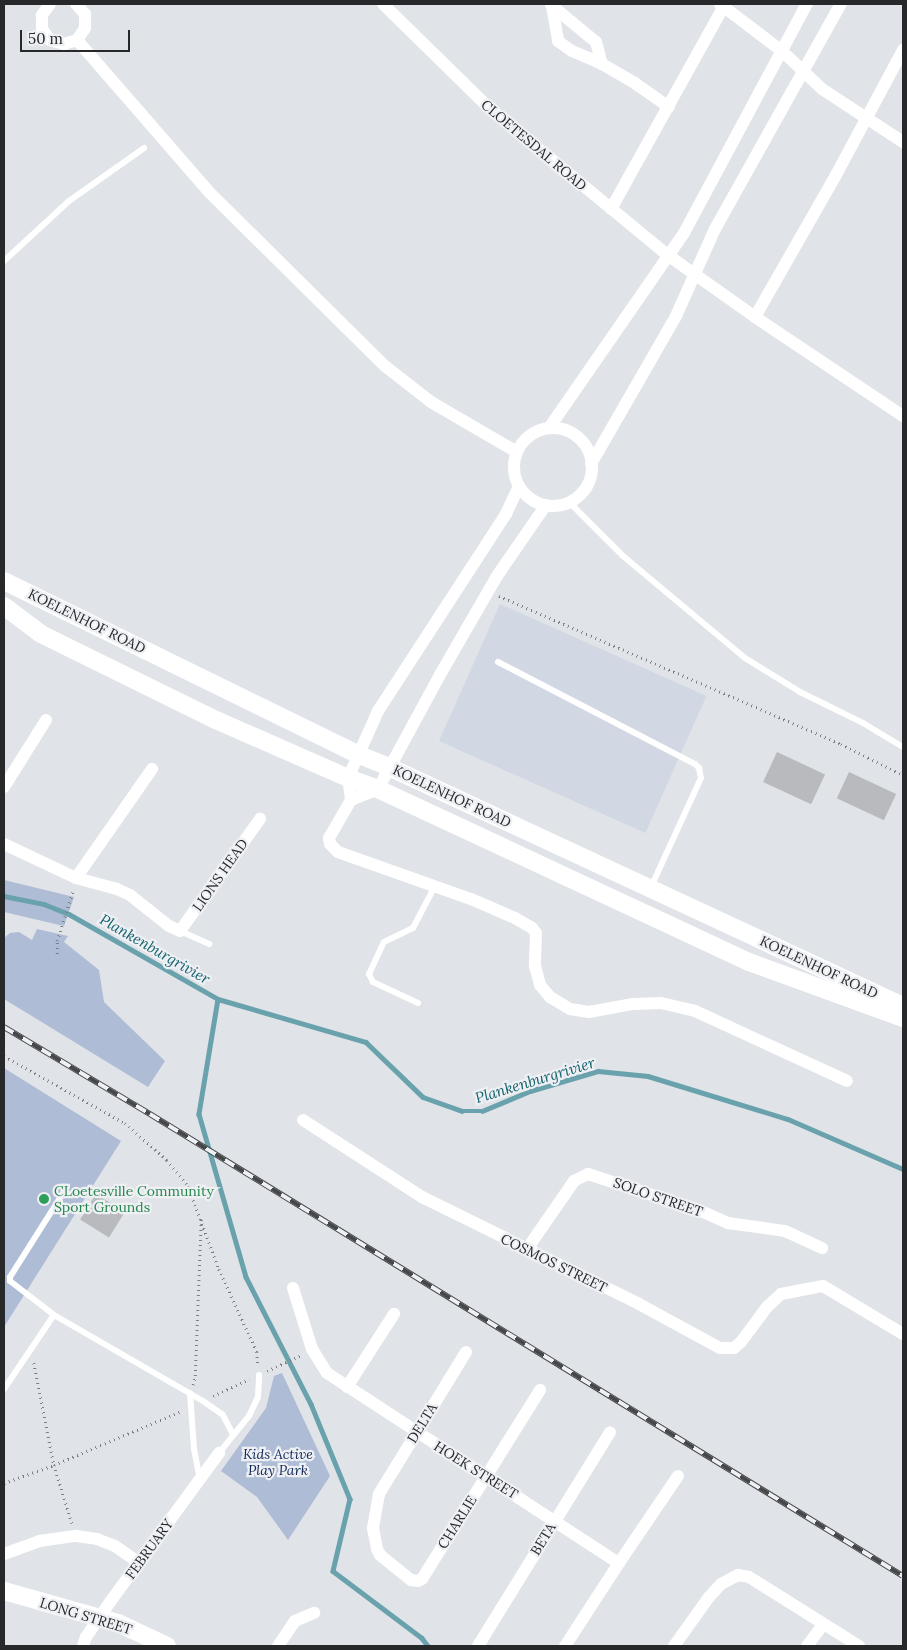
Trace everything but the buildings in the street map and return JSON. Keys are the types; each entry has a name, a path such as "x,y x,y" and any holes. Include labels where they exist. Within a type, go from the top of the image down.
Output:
{"main road":[{"name":"KOELENHOF ROAD","path":"4,581 357,754 390,767 903,1006"},
{"name":"KOELENHOF ROAD","path":"4,606 50,638 216,720 348,778 378,789 749,962 903,1018"},
{"name":"LONG STREET","path":"4,1591 118,1623 167,1646"}],"street":[{"path":"50,4 42,15 41,22 45,36 50,40 64,44 77,40 82,35 86,21 85,14 76,4"},
{"name":"CLOETESDAL ROAD","path":"382,4 488,107 669,256 755,317 903,416"},
{"path":"549,428 684,233 808,4"},
{"path":"591,464 588,452 582,442 573,434 561,429 549,428 530,436 517,452 514,463 519,486 526,495 546,505 558,505 569,502 579,496 586,486 591,464 676,316 715,229 841,4"},
{"path":"551,5 558,41 572,51 602,64 669,107"},
{"path":"551,5 596,42 602,64"},
{"path":"611,209 669,107 723,5 782,51 822,89 903,142"},
{"path":"77,40 209,192 385,366 431,402 517,452"},
{"path":"755,317 903,50"},
{"path":"351,800 348,778 357,754 378,711 506,514 519,486"},
{"path":"546,505 488,592 378,789 351,800 329,838 333,848 515,918 532,928 537,938 535,966 540,984 550,997 570,1009 589,1012 633,1004 661,1004 695,1011 847,1081"},
{"path":"4,787 46,720"},
{"path":"75,883 152,769"},
{"name":"LIONS HEAD","path":"180,931 260,819"},
{"path":"4,844 75,883 117,889 130,895 169,926 180,931"},
{"name":"COSMOS STREET","path":"303,1120 422,1197 726,1350 734,1348 742,1342 767,1307 781,1294 796,1289 823,1286 903,1334"},
{"name":"SOLO STREET","path":"527,1249 574,1181 588,1174 701,1211 728,1223 785,1231 822,1248"},
{"name":"HOEK STREET","path":"293,1288 318,1360 328,1373 619,1563"},
{"path":"347,1387 394,1314"},
{"name":"DELTA","path":"422,1579 418,1581 411,1580 380,1555 373,1528 379,1494 466,1352"},
{"name":"CHARLIE","path":"422,1579 540,1390"},
{"name":"BETA","path":"478,1646 610,1432"},
{"name":"FEBRUARY","path":"83,1646 86,1637 219,1453"},
{"path":"565,1646 678,1476"},
{"path":"4,1554 39,1541 76,1536 97,1539 115,1546 139,1563"},
{"path":"674,1646 709,1597 721,1584 738,1575 749,1577 859,1646"},
{"path":"278,1646 295,1621 314,1613"},
{"path":"807,1646 823,1625"}],"lane":[{"path":"4,261 69,201 144,148"},
{"path":"569,502 623,556 745,658 800,692 863,723 903,746"},
{"path":"498,662 695,764 699,768 701,778 650,888"},
{"path":"418,1003 373,982 369,974 384,942 413,928 435,886"},
{"path":"180,931 209,944"},
{"path":"65,1190 10,1279 12,1283 54,1315 203,1401 223,1415 233,1435"},
{"path":"4,1389 54,1315"},
{"path":"219,1453 249,1416 258,1397 259,1374"},
{"path":"190,1393 194,1449 200,1480"}],"path":[{"path":"488,592 841,744 903,775"},
{"path":"57,954 57,941 75,883"},
{"path":"4,1056 125,1123 166,1160 188,1186 220,1269 257,1352 259,1374 203,1401"},
{"path":"190,1393 195,1376 201,1216"},
{"path":"31,1348 54,1465 76,1536"},
{"path":"276,1368 303,1354"},
{"path":"4,1483 54,1465 191,1406"}],"shaded area":[{"path":"500,604 706,696 645,833 439,741"}],"green space":[{"path":"4,880 74,897 64,926 4,912"},
{"path":"37,929 68,936 64,942 99,970 104,1002 165,1061 148,1087 4,999 4,938 10,933 19,932 32,940"},
{"name":"CLoetesville Community Sport Grounds","path":"4,1068 121,1141 4,1327"},
{"name":"Kids Active Play Park","path":"282,1373 330,1476 288,1540 257,1497 221,1471 266,1408 274,1376"}],"waterway":[{"name":"Plankenburgrivier","path":"4,896 44,904 69,914 218,999 366,1042 423,1097 462,1111 482,1111 530,1091 598,1071 648,1076 788,1119 903,1169"},
{"path":"218,999 199,1114 246,1277 311,1404 350,1499 333,1571 422,1638 428,1646"}],"railway":[{"path":"4,1027 150,1114 903,1576"}],"place":[{"name":"CLoetesville Community Sport Grounds","path":"44,1199"}]}
